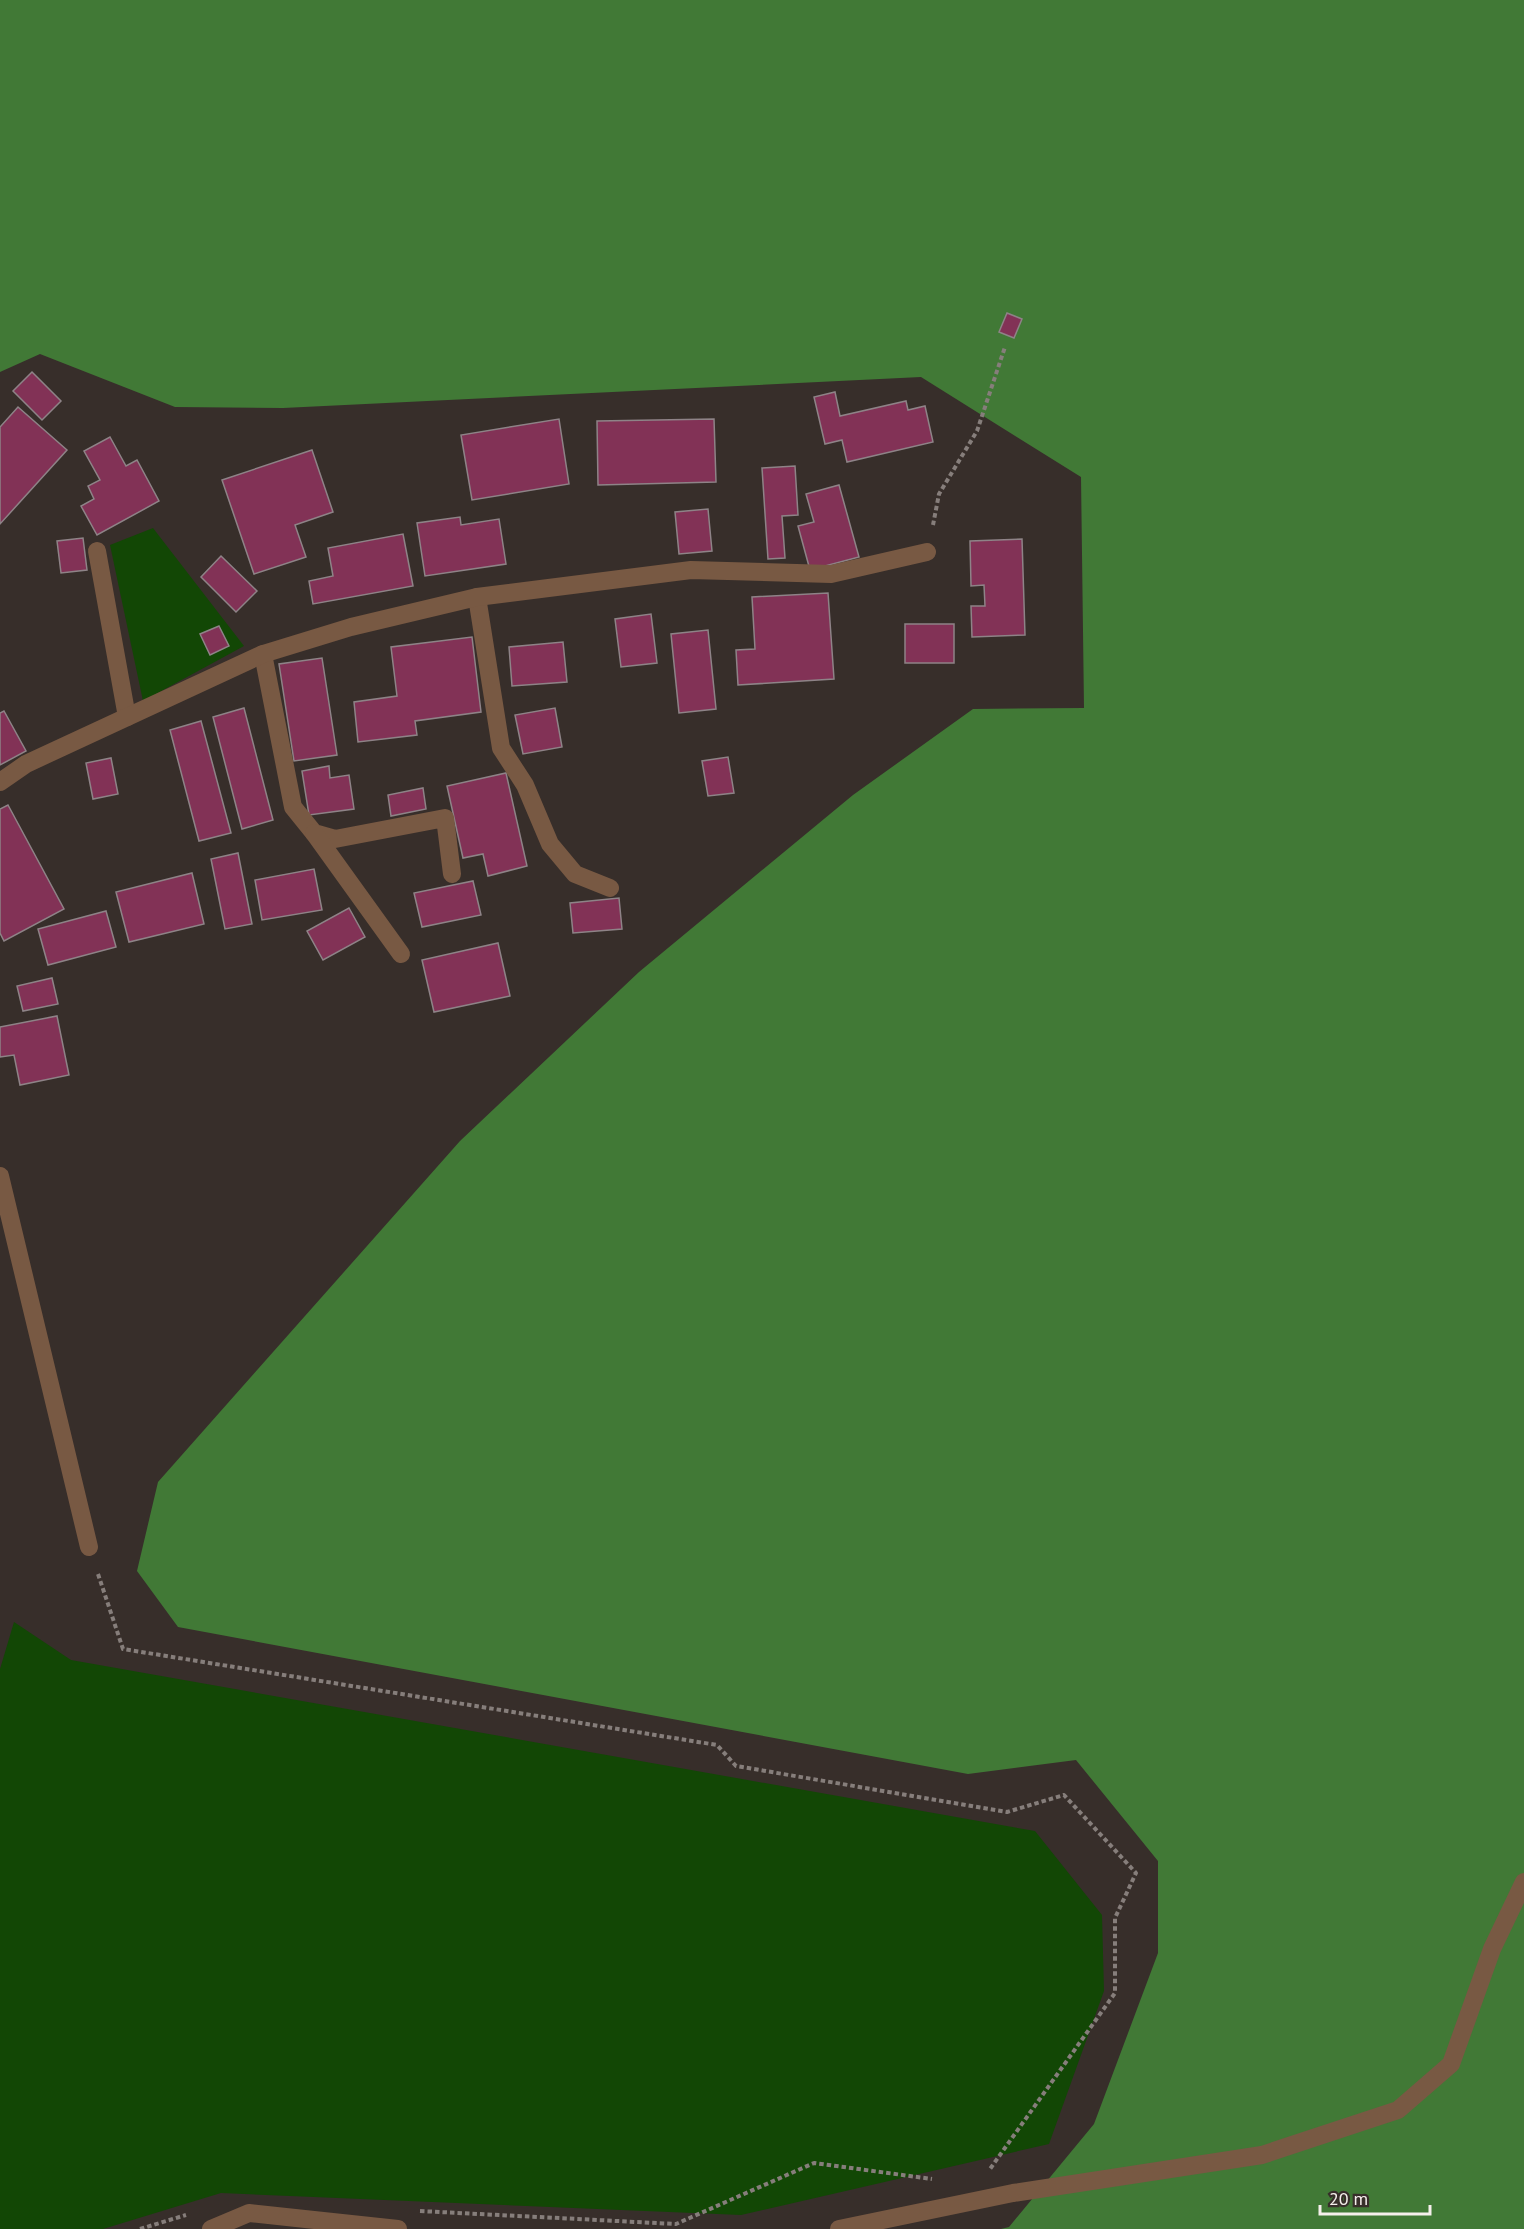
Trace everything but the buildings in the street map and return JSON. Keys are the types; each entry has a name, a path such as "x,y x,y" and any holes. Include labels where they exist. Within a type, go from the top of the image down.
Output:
{"street":[{"path":"97,551 127,717"},
{"path":"0,782 26,764 263,654 351,627 477,597 691,570 831,574 927,552"},
{"path":"477,597 501,748 525,785 550,844 575,874 610,888"},
{"path":"263,654 293,807 401,954"},
{"path":"314,833 335,839 445,818 452,874"},
{"path":"0,1176 89,1547"},
{"path":"839,2229 1013,2193 1262,2155 1398,2110 1451,2064 1492,1949 1524,1882"},
{"path":"211,2229 249,2213 398,2229"}],"path":[{"path":"927,552 939,494 977,431 1005,347"},
{"path":"89,1547 123,1649 717,1745 736,1766 1008,1812 1064,1796 1136,1873 1115,1918 1115,1993 986,2176"},
{"path":"419,2211 676,2224 814,2163 944,2181"},
{"path":"140,2229 192,2214"}],"green space":[{"path":"0,0 1524,0 1524,2229 1001,2229 1009,2227 1094,2124 1158,1953 1158,1861 1076,1760 968,1774 178,1627 137,1571 158,1482 460,1141 639,972 853,795 973,709 1084,708 1081,477 921,377 283,408 175,407 40,354 0,372"},
{"path":"153,528 244,646 143,701 110,545"},
{"path":"14,1622 71,1660 1035,1831 1102,1915 1104,1991 1049,2144 741,2215 221,2193 103,2229 0,2229 0,1669"}]}
